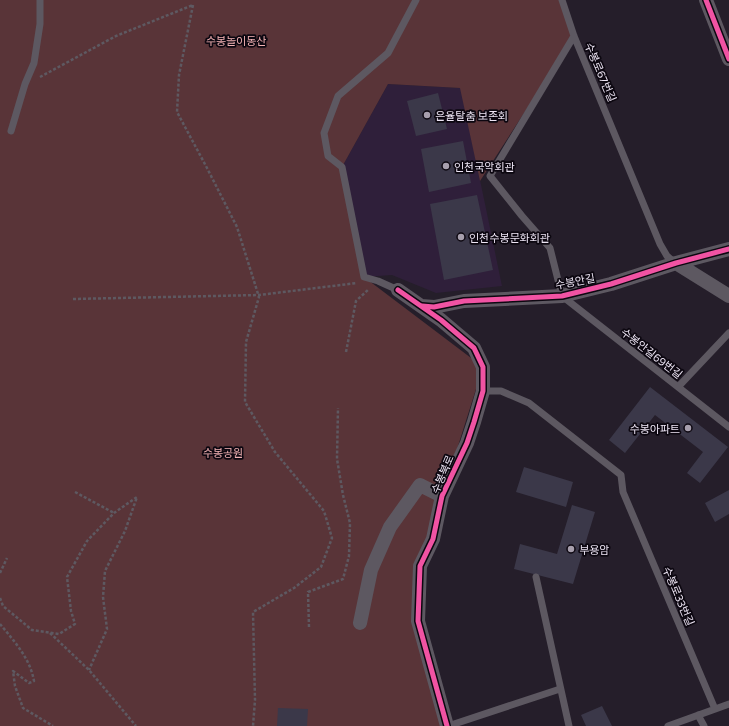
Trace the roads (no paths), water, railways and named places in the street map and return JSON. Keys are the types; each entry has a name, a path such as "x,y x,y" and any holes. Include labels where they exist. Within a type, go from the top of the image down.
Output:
{"street":[{"path":"706,0 729,59"},
{"name":"수봉안길","path":"420,306 434,307 464,301 562,296 611,284 676,263 729,249"},
{"path":"676,263 729,296"},
{"name":"수봉북로","path":"398,290 441,320 474,348 483,367 483,391 467,443 442,496 433,539 420,566 418,621 448,726"},
{"path":"360,623 372,570 390,527 420,485 442,496"}],"lane":[{"path":"11,131 25,84 34,63 40,24 40,0"},
{"path":"398,290 378,281 364,277 342,167 328,156 324,133 338,96 388,53 416,0"},
{"path":"562,0 574,36"},
{"name":"수봉로67번길","path":"562,296 550,248 490,176 574,36"},
{"name":"수봉로67번길","path":"574,36 660,244 667,256 676,263"},
{"name":"수봉안길69번길","path":"562,296 729,427"},
{"path":"678,387 729,333"},
{"name":"수봉로33번길","path":"483,391 501,391 529,403 622,474 623,492 715,709"},
{"path":"536,577 569,726"},
{"path":"448,726 560,689"},
{"path":"668,726 729,704"},
{"path":"698,715 704,726"}],"place":[{"name":"은율탈춤 보존회","path":"427,115"},
{"name":"인천국악회관","path":"446,166"},
{"name":"인천수봉문화회관","path":"461,237"},
{"name":"수봉아파트","path":"688,428"},
{"name":"부용암","path":"571,549"}],"park label":[{"name":"수봉놀이동산","path":"236,40"},
{"name":"수봉공원","path":"223,452"}]}
